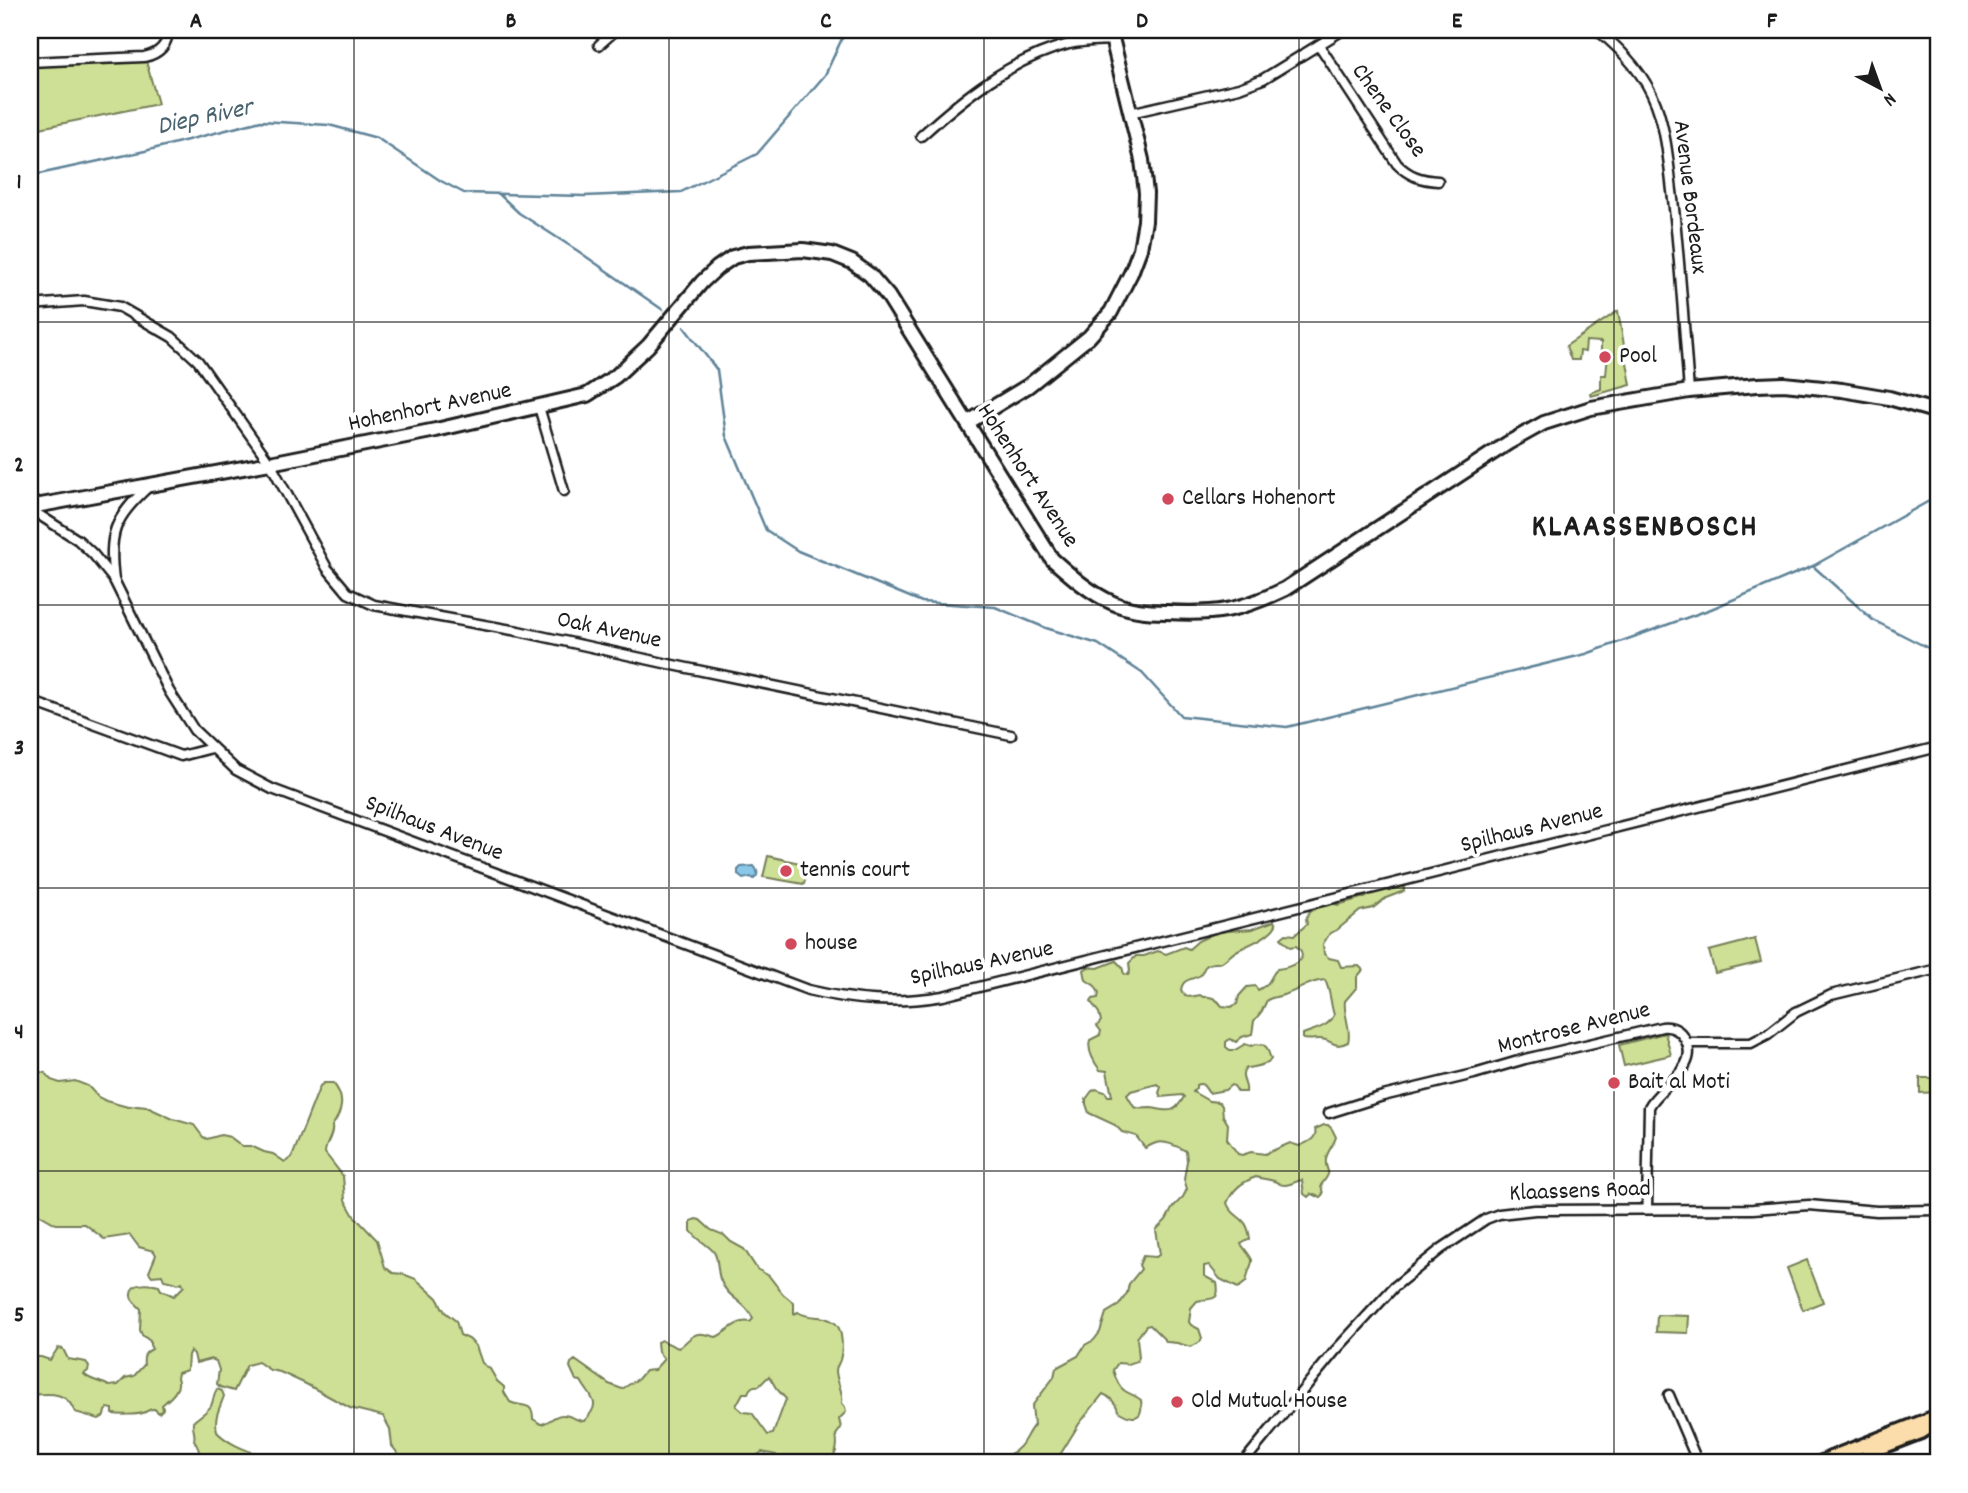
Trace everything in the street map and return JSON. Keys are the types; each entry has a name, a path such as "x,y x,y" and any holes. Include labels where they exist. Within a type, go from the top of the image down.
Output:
{"main road":[{"path":"1833,1461 1938,1419"},
{"path":"1860,1463 1874,1450 1921,1432 1938,1419"}],"street":[{"path":"30,62 154,55 163,47 167,30"},
{"path":"599,45 616,30"},
{"path":"1130,113 1239,89 1263,79 1343,30"},
{"name":"Avenue Bordeaux","path":"1597,30 1622,53 1645,83 1656,105 1662,126 1678,243 1689,391"},
{"path":"921,136 954,107 997,76 1034,55 1111,35 1142,160 1146,193 1140,249 1111,312 1089,337 1028,386 967,423"},
{"name":"Chene Close","path":"1319,45 1397,164 1408,174 1425,181 1438,181"},
{"name":"Hohenhort Avenue","path":"30,508 436,430 587,395 616,376 648,346 702,282 733,257 748,253 803,250 832,254 852,262 870,275 888,296 1052,559 1075,579 1110,602 1125,608 1201,614 1256,603 1285,589 1508,443 1545,423 1591,408 1689,391 1784,384 1877,396 1938,412"},
{"name":"Oak Avenue","path":"30,305 84,301 120,307 172,337 198,360 270,463 327,568 348,593 374,605 518,631 1011,735"},
{"path":"539,407 565,491"},
{"name":"Spilhaus Avenue","path":"114,580 111,549 113,533 121,516 150,485"},
{"name":"Spilhaus Avenue","path":"30,508 78,540 114,580 169,691 194,730 236,770 272,789 808,990 850,999 897,1001 943,996 1938,747"},
{"path":"36,703 181,756 212,748"},
{"path":"1647,1208 1647,1113 1654,1098 1685,1065 1689,1053 1687,1043 1751,1043 1768,1034 1796,1012 1831,995 1938,969"},
{"name":"Montrose Avenue","path":"1329,1113 1382,1096 1525,1059 1662,1027 1671,1027 1678,1031 1687,1043"},
{"name":"Klaassens Road","path":"1243,1463 1378,1303 1427,1259 1486,1219 1515,1212 1647,1208 1753,1209 1809,1205 1877,1211 1938,1210"},
{"path":"1669,1395 1698,1463"}],"green space":[{"path":"146,61 158,104 30,130 30,67"},
{"path":"1618,311 1631,385 1591,396 1590,393 1601,389 1601,375 1606,375 1608,353 1601,351 1601,342 1586,341 1585,352 1580,351 1579,360 1571,360 1566,346"},
{"name":"tennis court","path":"768,856 809,865 804,884 763,877"},
{"path":"1396,886 1404,887 1404,891 1386,898 1373,908 1360,911 1330,933 1323,944 1324,954 1338,960 1341,967 1359,966 1363,970 1357,977 1357,987 1345,1001 1348,1042 1336,1045 1324,1039 1303,1039 1303,1034 1325,1025 1334,1015 1325,980 1314,982 1267,1000 1254,1021 1252,1034 1236,1042 1230,1039 1226,1042 1226,1047 1230,1050 1245,1044 1264,1045 1267,1048 1271,1059 1268,1063 1246,1068 1244,1071 1246,1092 1238,1092 1231,1085 1225,1090 1209,1093 1201,1084 1196,1085 1193,1092 1209,1101 1219,1102 1228,1124 1227,1139 1238,1154 1242,1155 1251,1152 1265,1154 1290,1143 1299,1146 1313,1138 1315,1129 1328,1125 1336,1137 1327,1156 1328,1173 1321,1185 1323,1194 1320,1197 1311,1194 1308,1197 1304,1194 1302,1180 1283,1185 1256,1177 1238,1187 1227,1203 1246,1225 1250,1239 1241,1244 1252,1262 1246,1282 1238,1288 1220,1279 1209,1265 1204,1266 1204,1276 1217,1283 1218,1290 1216,1297 1197,1301 1191,1308 1189,1322 1199,1329 1202,1338 1200,1342 1191,1347 1167,1342 1150,1325 1146,1326 1137,1338 1137,1361 1118,1363 1113,1370 1120,1387 1141,1400 1139,1415 1132,1417 1118,1411 1112,1401 1103,1394 1079,1424 1055,1463 1009,1463 1010,1454 1021,1445 1034,1425 1032,1406 1054,1377 1056,1368 1078,1356 1085,1345 1094,1340 1100,1332 1106,1313 1119,1305 1129,1284 1141,1269 1139,1265 1143,1256 1156,1257 1160,1254 1156,1230 1187,1189 1184,1179 1186,1151 1164,1142 1145,1148 1136,1136 1122,1132 1115,1125 1089,1113 1086,1099 1092,1091 1096,1089 1112,1096 1107,1071 1100,1070 1090,1052 1090,1040 1100,1035 1101,1031 1097,1026 1101,1021 1099,1013 1091,1002 1098,998 1099,993 1095,986 1086,980 1084,970 1116,961 1124,974 1128,975 1129,963 1136,956 1158,951 1166,954 1184,947 1189,949 1198,941 1217,932 1252,929 1274,921 1276,925 1265,936 1237,950 1222,962 1208,965 1201,975 1185,982 1182,987 1181,991 1187,996 1212,998 1222,1006 1231,1007 1237,1004 1239,996 1247,987 1255,986 1258,990 1277,969 1293,965 1301,959 1301,951 1296,946 1290,947 1281,938 1286,934 1295,935 1307,924 1309,912 1325,904 1338,905 1365,898 1373,892","holes":["1157,1084 1161,1087 1161,1097 1184,1097 1177,1107 1166,1110 1136,1108 1127,1095 1131,1091"]},
{"path":"1755,939 1761,962 1715,973 1709,951"},
{"path":"1665,1033 1671,1055 1624,1066 1619,1045"},
{"path":"30,1070 45,1073 51,1080 60,1083 75,1081 88,1086 106,1101 128,1107 147,1107 194,1125 207,1139 221,1135 230,1137 242,1146 251,1146 273,1154 285,1162 292,1157 320,1086 333,1083 340,1094 341,1105 325,1153 343,1176 345,1200 354,1216 377,1240 385,1267 393,1273 416,1279 437,1298 445,1312 456,1321 460,1335 476,1346 482,1363 504,1387 510,1402 529,1407 533,1419 541,1424 556,1416 565,1415 584,1421 590,1415 593,1401 581,1381 576,1380 570,1367 575,1360 609,1384 622,1389 645,1371 654,1370 664,1359 658,1352 657,1342 661,1340 678,1348 695,1335 716,1337 736,1324 753,1319 723,1286 713,1251 691,1231 691,1221 696,1219 744,1249 757,1269 769,1276 794,1303 794,1314 798,1312 825,1318 838,1326 842,1345 836,1374 846,1412 839,1419 841,1428 836,1435 836,1450 828,1462 821,1456 819,1463 776,1463 779,1459 776,1455 762,1452 750,1460 750,1463 402,1463 392,1446 390,1429 383,1416 350,1408 258,1362 247,1365 234,1391 220,1387 217,1384 219,1370 216,1361 211,1359 196,1363 194,1354 190,1351 187,1370 178,1373 177,1390 162,1405 163,1409 159,1413 153,1409 140,1414 113,1414 113,1409 108,1408 99,1419 75,1412 70,1403 61,1396 30,1395 30,1353 50,1360 58,1348 63,1349 68,1359 86,1362 89,1366 84,1374 92,1380 109,1386 118,1385 125,1378 134,1376 144,1365 146,1353 152,1349 150,1341 140,1330 141,1309 131,1298 133,1288 155,1285 174,1296 184,1286 182,1282 178,1284 164,1280 162,1275 152,1276 149,1272 156,1255 154,1251 139,1247 130,1235 104,1239 85,1224 56,1224 30,1209","holes":["769,1376 786,1399 773,1434 768,1435 752,1413 743,1412 736,1406 743,1393 748,1393 753,1386 759,1386"]},
{"path":"1920,1078 1938,1078 1938,1092 1920,1093"},
{"path":"1807,1260 1823,1302 1803,1310 1787,1268"},
{"path":"1657,1315 1689,1316 1688,1333 1656,1332"},
{"path":"217,1389 222,1391 224,1396 217,1417 217,1432 230,1442 274,1463 195,1463 200,1454 194,1440 193,1422 211,1406"}],"water":[{"path":"754,866 757,876 754,879 743,879 738,875 741,867"}],"waterway":[{"name":"Diep River","path":"30,176 145,151 261,121 329,125 377,138 441,181 464,193 584,196 681,192 757,154 825,75 846,30"},
{"path":"500,195 519,213 663,310"},
{"path":"684,327 717,370 726,436 766,530 798,551 922,602 995,607 1046,628 1098,644 1142,673 1181,716 1287,727 1586,654 1711,609 1813,566 1873,620 1938,653"},
{"path":"1813,566 1938,496"}],"place":[{"name":"Pool","path":"1605,357"},
{"name":"Cellars Hohenort","path":"1168,499"},
{"name":"tennis court","path":"786,871"},
{"name":"house","path":"791,944"},
{"name":"Bait al Moti","path":"1614,1083"},
{"name":"Old Mutual House","path":"1177,1402"}],"district":[{"name":"KLAASSENBOSCH","path":"1645,529"}]}
